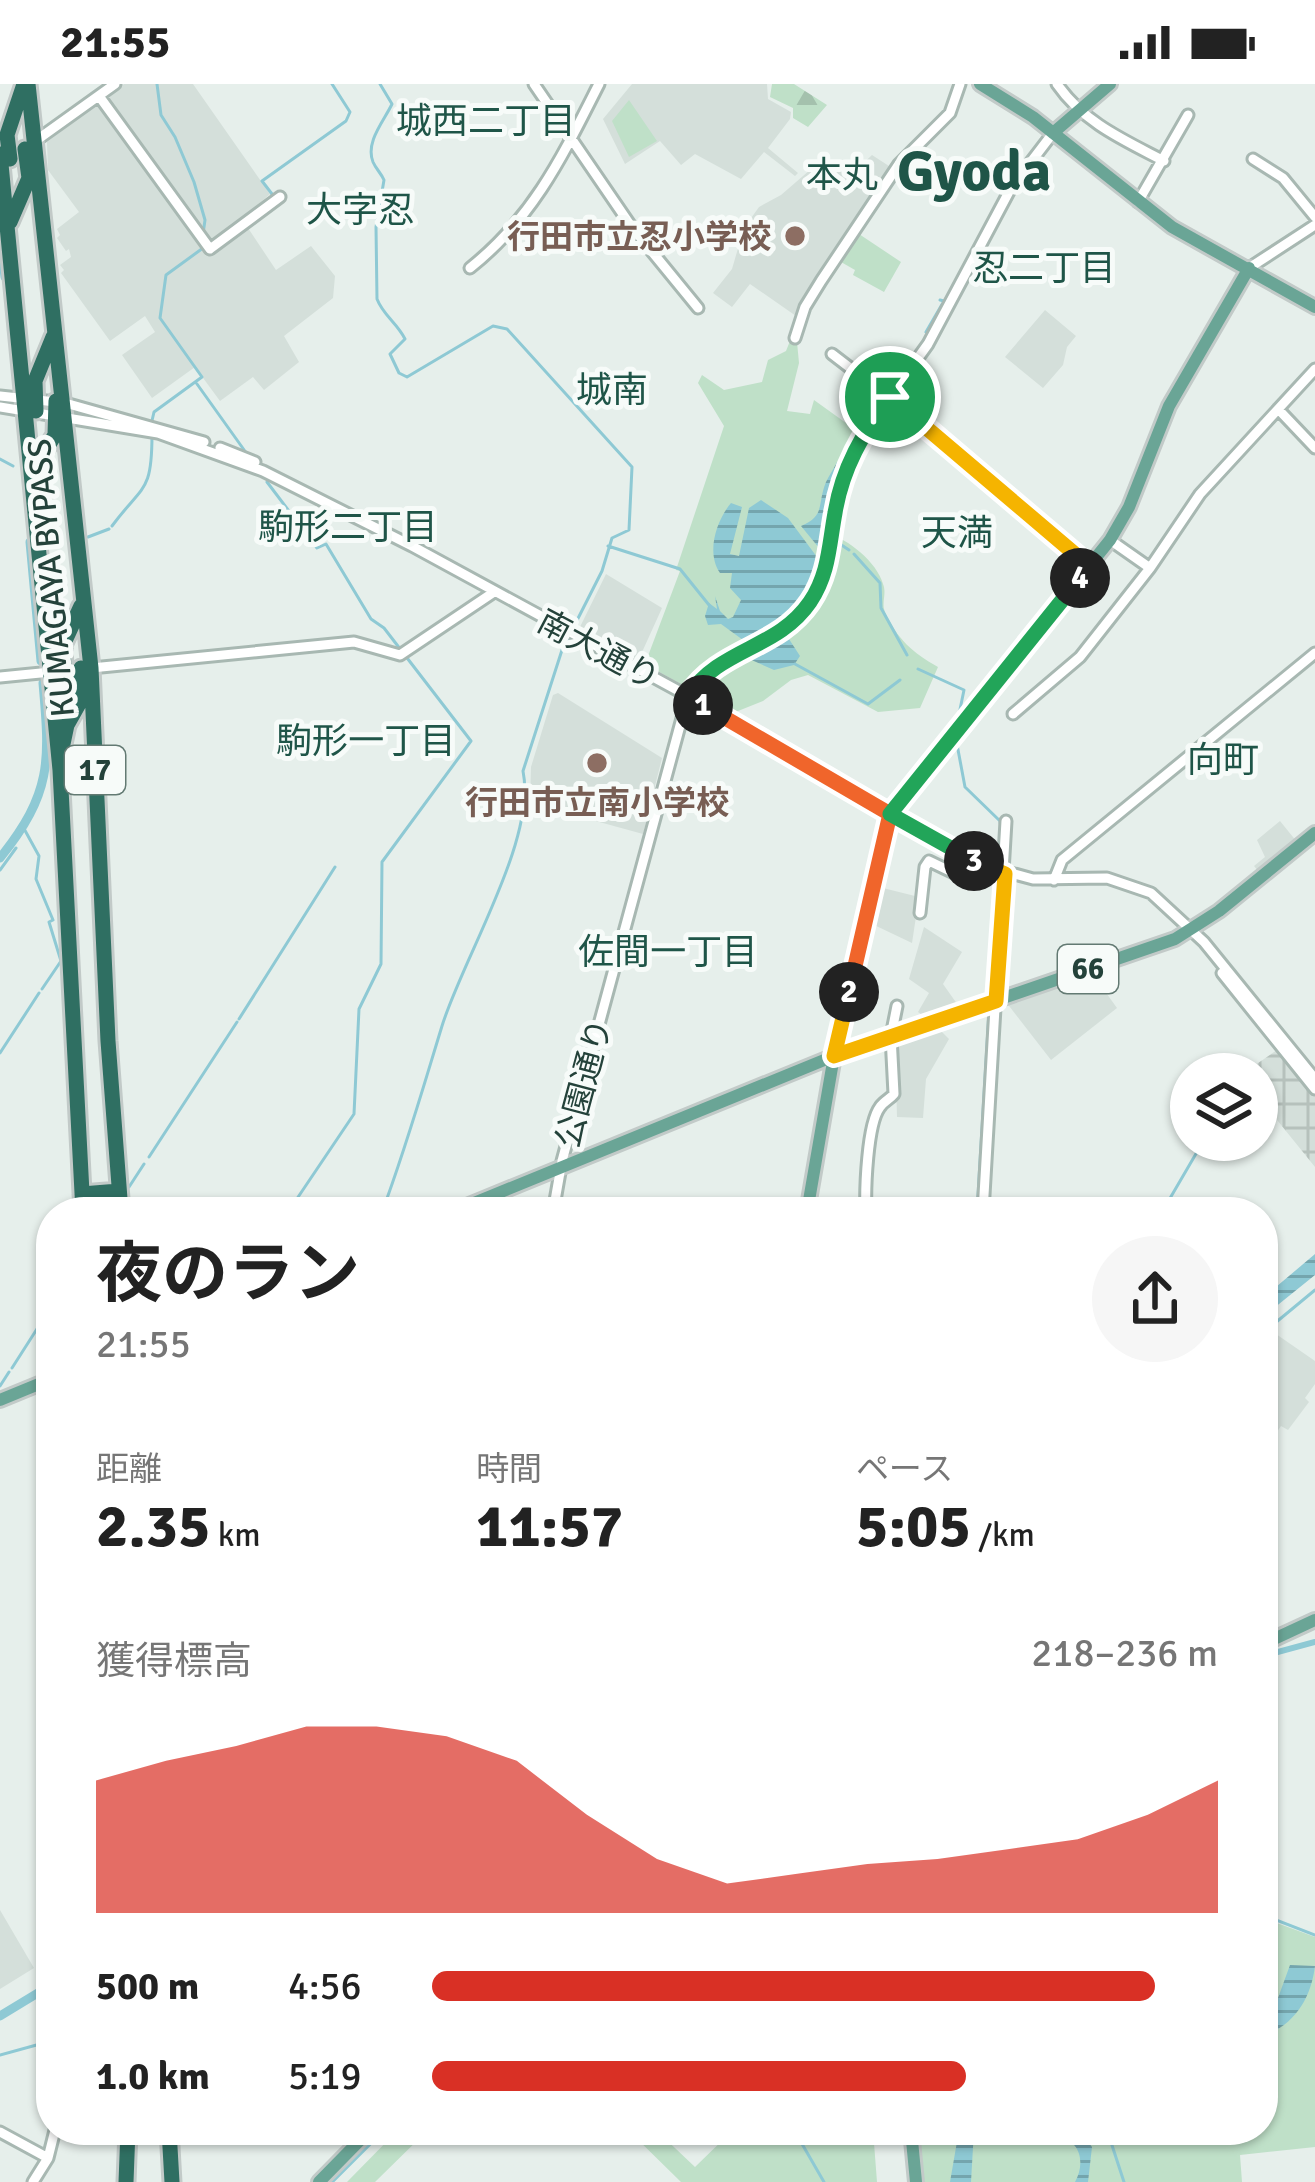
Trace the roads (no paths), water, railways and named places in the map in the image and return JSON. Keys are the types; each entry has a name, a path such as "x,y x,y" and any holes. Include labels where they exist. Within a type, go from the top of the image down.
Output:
{"highway":[{"name":"KUMAGAYA BYPASS","path":"26,84 83,573 60,770 82,1197"},
{"name":"17","path":"3,161 7,135 26,84"},
{"name":"17","path":"8,230 29,178 30,145"},
{"name":"KUMAGAYA BYPASS","path":"3,161 30,404 33,488 97,806 120,1197"},
{"name":"17","path":"30,404 55,328"},
{"name":"17","path":"33,488 61,409"},
{"path":"60,770 64,733 80,702 63,645 79,615 83,573"},
{"name":"17","path":"63,809 97,806"},
{"path":"82,1193 119,1191"},
{"path":"130,2145 130,2182"},
{"path":"168,2145 169,2182"}],"main road":[{"path":"980,84 1053,133 1186,236 1315,307"},
{"path":"1053,133 1111,84"},
{"path":"810,1197 834,1056 890,814 1110,540 1129,507 1169,406 1249,268"},
{"name":"66","path":"488,1197 834,1056 1195,935 1315,833"},
{"path":"0,1396 36,1382"},
{"path":"1278,1637 1315,1619"},
{"path":"319,2182 355,2145"},
{"path":"912,2145 916,2182"}],"street":[{"path":"3,161 115,84"},
{"path":"534,84 643,242 698,308"},
{"path":"470,268 543,190 599,84"},
{"path":"795,338 805,307 821,281 899,164 950,113 960,84"},
{"path":"1057,84 1078,109 1123,142 1164,161"},
{"path":"99,96 210,249 280,197"},
{"path":"1138,202 1188,115"},
{"path":"688,696 716,664 778,634 812,599 826,568 849,464 869,424 928,344 1011,188 1053,133"},
{"path":"1249,268 1315,221 1283,178 1253,159"},
{"path":"832,354 890,397 1089,566"},
{"path":"1013,714 1080,658 1200,494 1315,369"},
{"name":"南大通り","path":"0,396 151,428 263,471 688,696 968,858 1005,874 1054,880 1107,878 1142,889 1164,902 1195,935 1315,1079"},
{"name":"南大通り","path":"0,407 30,404"},
{"path":"1278,409 1315,448"},
{"path":"1110,540 1150,568"},
{"path":"0,676 354,642 402,655 494,592"},
{"path":"1054,880 1062,860 1315,653"},
{"name":"公園通り","path":"556,1197 688,696"},
{"path":"984,1197 1006,821"},
{"path":"920,913 929,861 956,874 968,858"},
{"name":"南大通り","path":"1195,935 1234,991 1315,1089"},
{"path":"868,1197 876,1117 894,1094 891,1036 897,1006"},
{"path":"0,2132 48,2158"},
{"path":"33,2182 51,2145"}],"water":[{"path":"837,462 841,465 824,554 801,526 818,513"},
{"path":"761,500 788,518 820,561 792,611 770,630 743,640 721,624 708,625 705,616 709,603 717,609 715,596 728,619 741,600 730,588 732,573 720,573 713,547 731,503 742,507 730,554 739,556 749,508"},
{"path":"789,639 800,656 794,665 774,670 747,658"},
{"path":"1315,1254 1315,1275 1278,1305 1278,1285"},
{"path":"1290,1965 1315,1966 1300,2009 1278,2029 1278,1998"},
{"path":"956,2145 973,2145 971,2182 950,2182"},
{"path":"1074,2145 1092,2147 1088,2182 1075,2182 1080,2168"}],"waterway":[{"path":"157,84 161,115 194,182 205,220 203,234"},
{"path":"271,199 262,181 346,121 350,112 332,84"},
{"path":"380,84 392,104 371,147 373,162 384,180 376,227 377,299 405,339 390,354 399,373 407,377 493,326 507,329 632,467 629,530 612,538 602,571 562,650 523,771 524,799 509,864 452,998 387,1197"},
{"path":"0,235 5,277"},
{"path":"151,425 154,412 202,377 160,318 166,275 214,240"},
{"path":"926,332 944,301 940,300"},
{"path":"197,384 247,454"},
{"path":"112,526 148,478 152,434"},
{"path":"0,459 13,466"},
{"path":"267,482 317,548 326,544 371,619 384,628 471,741 382,862 381,964 359,1009 354,1114 298,1197"},
{"path":"88,537 109,529"},
{"path":"30,542 41,661"},
{"path":"837,542 849,550"},
{"path":"608,546 680,569 709,605"},
{"path":"854,554 880,583 881,608 907,655"},
{"path":"795,664 868,704 900,680"},
{"path":"918,669 964,690 957,724"},
{"path":"0,858 30,814 44,776 43,683"},
{"path":"956,739 965,787 1000,821 1001,828"},
{"path":"22,825 39,856 36,879 53,920 49,922 61,961 42,989"},
{"path":"0,870 16,848"},
{"path":"239,1019 335,867"},
{"path":"990,995 995,927"},
{"path":"0,1053 39,993"},
{"path":"978,1197 989,1011"},
{"path":"149,1157 237,1022"},
{"path":"1171,1197 1192,1161"},
{"path":"129,1187 144,1164"},
{"path":"1278,1321 1315,1290"},
{"path":"12,1368 36,1330"},
{"path":"0,1386 9,1372"},
{"path":"1278,1652 1315,1642"},
{"path":"1278,1921 1315,1935"},
{"path":"0,2016 36,1994"},
{"path":"0,2055 36,2045"},
{"path":"328,2182 365,2145"},
{"path":"803,2145 824,2182"},
{"path":"1112,2145 1124,2182"}],"place":[{"name":"行田市立忍小学校","path":"795,236"},
{"name":"行田市立南小学校","path":"597,763"}],"district":[{"name":"城西二丁目","path":"486,120"},
{"name":"Gyoda","path":"974,170"},
{"name":"本丸","path":"842,174"},
{"name":"大字忍","path":"360,209"},
{"name":"忍二丁目","path":"1044,267"},
{"name":"城南","path":"612,389"},
{"name":"駒形二丁目","path":"348,526"},
{"name":"天満","path":"957,532"},
{"name":"駒形一丁目","path":"366,740"},
{"name":"向町","path":"1223,759"},
{"name":"佐間一丁目","path":"668,951"}]}
